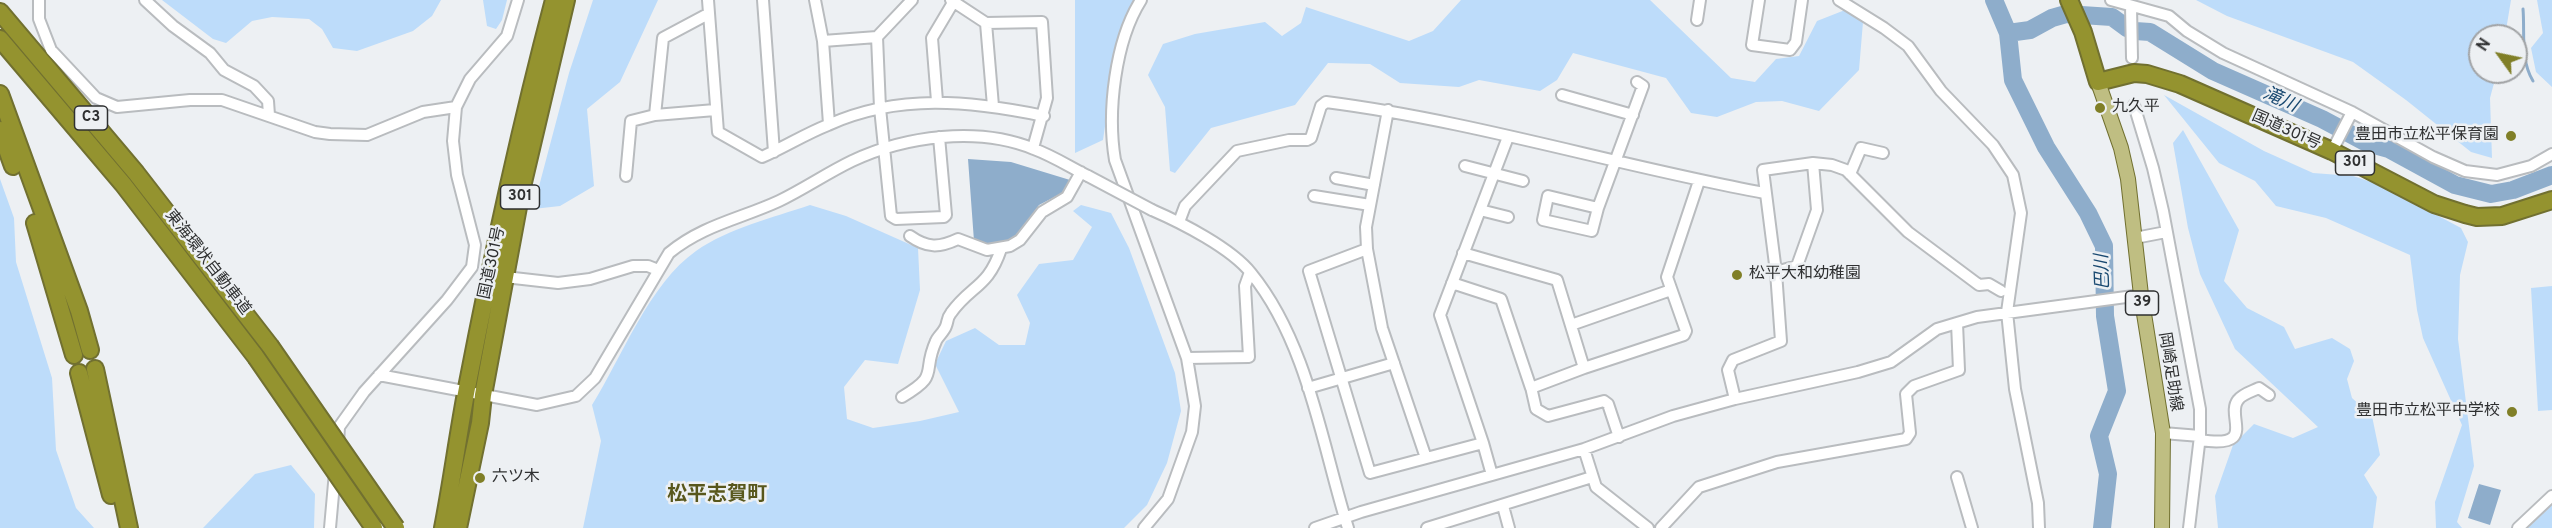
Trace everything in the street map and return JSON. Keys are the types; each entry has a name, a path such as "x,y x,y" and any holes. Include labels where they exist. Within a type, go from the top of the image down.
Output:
{"highway":[{"name":"国道301号","path":"458,528 480,423 475,393 512,171 554,0"},
{"name":"国道301号","path":"443,528 505,277 521,191 566,0"},
{"path":"2069,0 2083,32 2098,82"},
{"name":"東海環状自動車道","path":"0,12 73,96 179,226 270,346 396,528"},
{"name":"東海環状自動車道","path":"0,39 74,124 172,247 256,357 374,528"},
{"path":"0,49 74,124"},
{"name":"国道301号","path":"2098,82 2134,73 2161,77 2332,151 2434,204 2477,217 2515,214 2552,200"},
{"path":"0,94 79,311 82,352 0,130"},
{"path":"119,528 87,371 129,528"}],"main road":[{"name":"岡崎足助線","path":"2098,82 2121,148 2128,179 2140,295 2163,433 2162,528"}],"street":[{"path":"39,0 39,19 51,50 96,98 117,107 190,100 222,100 315,132 367,135 423,112 456,107"},
{"path":"145,0 173,26 210,53 224,70 254,86 268,101 269,115"},
{"path":"330,528 339,428 379,375 447,300 472,267 476,245 457,175 453,141 456,107 470,79 507,36 518,0"},
{"path":"708,0 718,132 762,157 829,124 880,108 937,101 993,106 1044,116"},
{"path":"763,0 774,152"},
{"path":"815,0 822,41 829,124"},
{"path":"822,41 877,37 912,0"},
{"path":"1141,0 1125,34 1115,86 1111,135 1115,160 1187,358 1195,406 1192,432 1168,499 1144,528"},
{"path":"1697,20 1700,0"},
{"path":"1759,0 1752,45 1790,50 1796,42 1803,0"},
{"path":"1839,0 1908,46 1941,91 1993,145 2013,175 2021,213 2007,312 2015,389 2038,503 2038,528"},
{"path":"2111,0 2131,10 2169,16 2187,31 2223,53 2352,112 2433,157 2475,174 2497,175 2531,166 2552,154"},
{"path":"937,101 932,38 952,1 986,23 1042,22 1047,98 1044,116 1033,148"},
{"path":"2131,10 2132,58"},
{"path":"655,115 663,38 708,14"},
{"path":"986,23 993,106"},
{"path":"877,37 880,108 891,216 896,219 944,217 946,214 939,137"},
{"path":"1598,208 1548,196 1543,220 1592,231 1598,208 1644,86 1637,82"},
{"path":"1562,95 1633,115"},
{"path":"1179,222 1185,206 1237,151 1288,140 1307,141 1311,138 1321,106 1326,102 1388,110 1700,182 1765,194"},
{"path":"2134,105 2153,168 2200,409 2200,438 2189,528"},
{"path":"626,176 631,121 655,115 715,110"},
{"path":"1388,110 1366,227 1367,249 1382,328 1426,458"},
{"path":"2332,151 2352,112"},
{"path":"379,375 537,405 576,396 595,378 669,254 687,238 712,226 756,212 850,162 884,147 939,137 971,137 1033,148 1179,222 1221,248 1250,272 1286,329 1308,388 1347,523"},
{"path":"1492,475 1440,315 1508,137"},
{"path":"1850,174 1861,148 1883,153"},
{"path":"1776,273 1797,266 1817,210 1813,163"},
{"path":"1736,399 1728,370 1733,360 1781,341 1776,273 1763,170 1813,163 1832,165 1850,174 1889,215 1927,248 1950,265 1962,270 1979,285 1989,284 2001,291"},
{"path":"1465,166 1523,181"},
{"path":"910,236 924,245 949,243 958,239 987,250 1001,249 1020,240 1042,212 1067,197 1084,174"},
{"path":"1336,178 1374,185"},
{"path":"1531,387 1684,335 1686,331 1667,277 1700,182"},
{"path":"1314,196 1370,205"},
{"path":"1480,210 1508,217"},
{"path":"2135,238 2166,232"},
{"path":"902,397 925,381 929,375 936,340 946,327 952,311 992,272 1001,249"},
{"path":"1367,249 1309,271 1370,473 1483,444"},
{"path":"1463,253 1557,280 1584,368"},
{"path":"505,277 558,283 590,279 633,266 648,266 658,270"},
{"path":"1187,358 1249,357 1245,286 1250,272"},
{"path":"1452,283 1501,299 1531,387 1536,409 1548,416 1604,401 1608,404 1619,437"},
{"path":"1571,325 1671,290"},
{"path":"1315,528 1347,523 1492,475 1619,437 1673,416 1891,362 1937,329 1977,317 2140,295"},
{"path":"1661,528 1699,487 1777,462 1906,439 1910,433 1906,394 1914,386 1959,370 1957,323"},
{"path":"1308,388 1394,363"},
{"path":"2163,433 2221,443 2232,437 2236,431 2236,404 2239,398 2259,388 2269,395"},
{"path":"1584,448 1596,487 1648,528"},
{"path":"1427,528 1592,477"},
{"path":"1956,477 1972,528"},
{"path":"2518,528 2552,497"},
{"path":"1503,506 1509,528"}],"shaded area":[{"path":"162,0 441,0 432,16 413,31 357,51 333,48 322,29 309,19 272,17 252,21 226,43 213,39"},
{"path":"483,0 507,0 502,20 496,29 487,26"},
{"path":"593,0 658,0 620,82 587,109 594,186 560,206 533,209 569,73"},
{"path":"1075,0 1135,0 1118,37 1103,140 1075,153"},
{"path":"1461,0 1650,0 1731,78 1755,82 1776,59 1799,56 1817,21 1845,10 1863,22 1859,70 1819,111 1782,101 1756,102 1717,117 1691,113 1666,78 1573,53 1557,80 1540,91 1479,80 1459,87 1400,83 1370,64 1328,63 1295,105 1211,128 1175,173 1170,171 1165,107 1148,75 1163,44 1195,34 1265,22 1282,36 1301,23 1306,7 1409,41 1433,31"},
{"path":"2196,0 2511,0 2507,24 2468,24 2468,84 2494,84 2490,98 2492,158 2471,152 2406,100 2353,62 2227,16"},
{"path":"2537,0 2552,0 2552,87 2536,72 2531,48 2543,33"},
{"path":"2164,95 2264,151 2313,173 2353,176 2380,185 2461,228 2468,242 2460,275 2458,339 2474,466 2457,522 2462,528 2436,528 2435,502 2462,425 2423,338 2410,255 2326,218 2276,206 2255,181 2219,163"},
{"path":"2183,130 2239,230 2224,281 2247,308 2284,327 2295,349 2332,338 2350,349 2354,361 2347,379 2352,398 2372,416 2380,455 2364,475 2377,497 2373,528 2218,528 2215,496 2233,445 2254,424 2293,438 2318,427 2235,349 2200,274 2188,228 2173,143"},
{"path":"968,159 1011,162 1070,180 1064,192 1039,205 1015,238 992,244 974,241"},
{"path":"0,179 14,218 16,262 52,378 56,450 76,508 94,528 0,528"},
{"path":"810,205 846,216 918,248 920,290 898,364 865,360 844,387 847,419 873,428 959,412 935,364 946,341 975,328 999,345 1025,345 1030,323 1017,295 1039,264 1073,260 1092,227 1073,211 1081,205 1111,213 1129,248 1175,373 1181,411 1167,463 1147,505 1124,528 583,528 601,441 592,405 638,322 664,282 696,251 722,236"},
{"path":"2552,286 2552,410 2538,411 2531,288"},
{"path":"291,465 315,494 314,528 203,528 255,474"},
{"path":"2479,484 2501,490 2490,525 2468,518"},
{"path":"2552,505 2552,528 2528,528"}],"waterway":[{"name":"巴川","path":"1994,0 2008,33 2013,80 2046,147 2088,213 2104,246 2105,316 2117,391 2099,436 2108,474 2102,528"},
{"path":"2523,9 2526,64 2533,81"},
{"name":"滝川","path":"2008,33 2030,30 2052,18 2066,14 2112,17 2127,28 2150,32 2213,71 2322,119 2367,143 2389,149 2455,185 2491,194 2513,190 2552,175"}],"place":[{"name":"九久平","path":"2100,108"},
{"name":"豊田市立松平保育園","path":"2511,136"},
{"name":"松平大和幼稚園","path":"1737,275"},
{"name":"豊田市立松平中学校","path":"2512,412"},
{"name":"六ツ木","path":"480,478"}],"district":[{"name":"松平志賀町","path":"717,496"}]}
